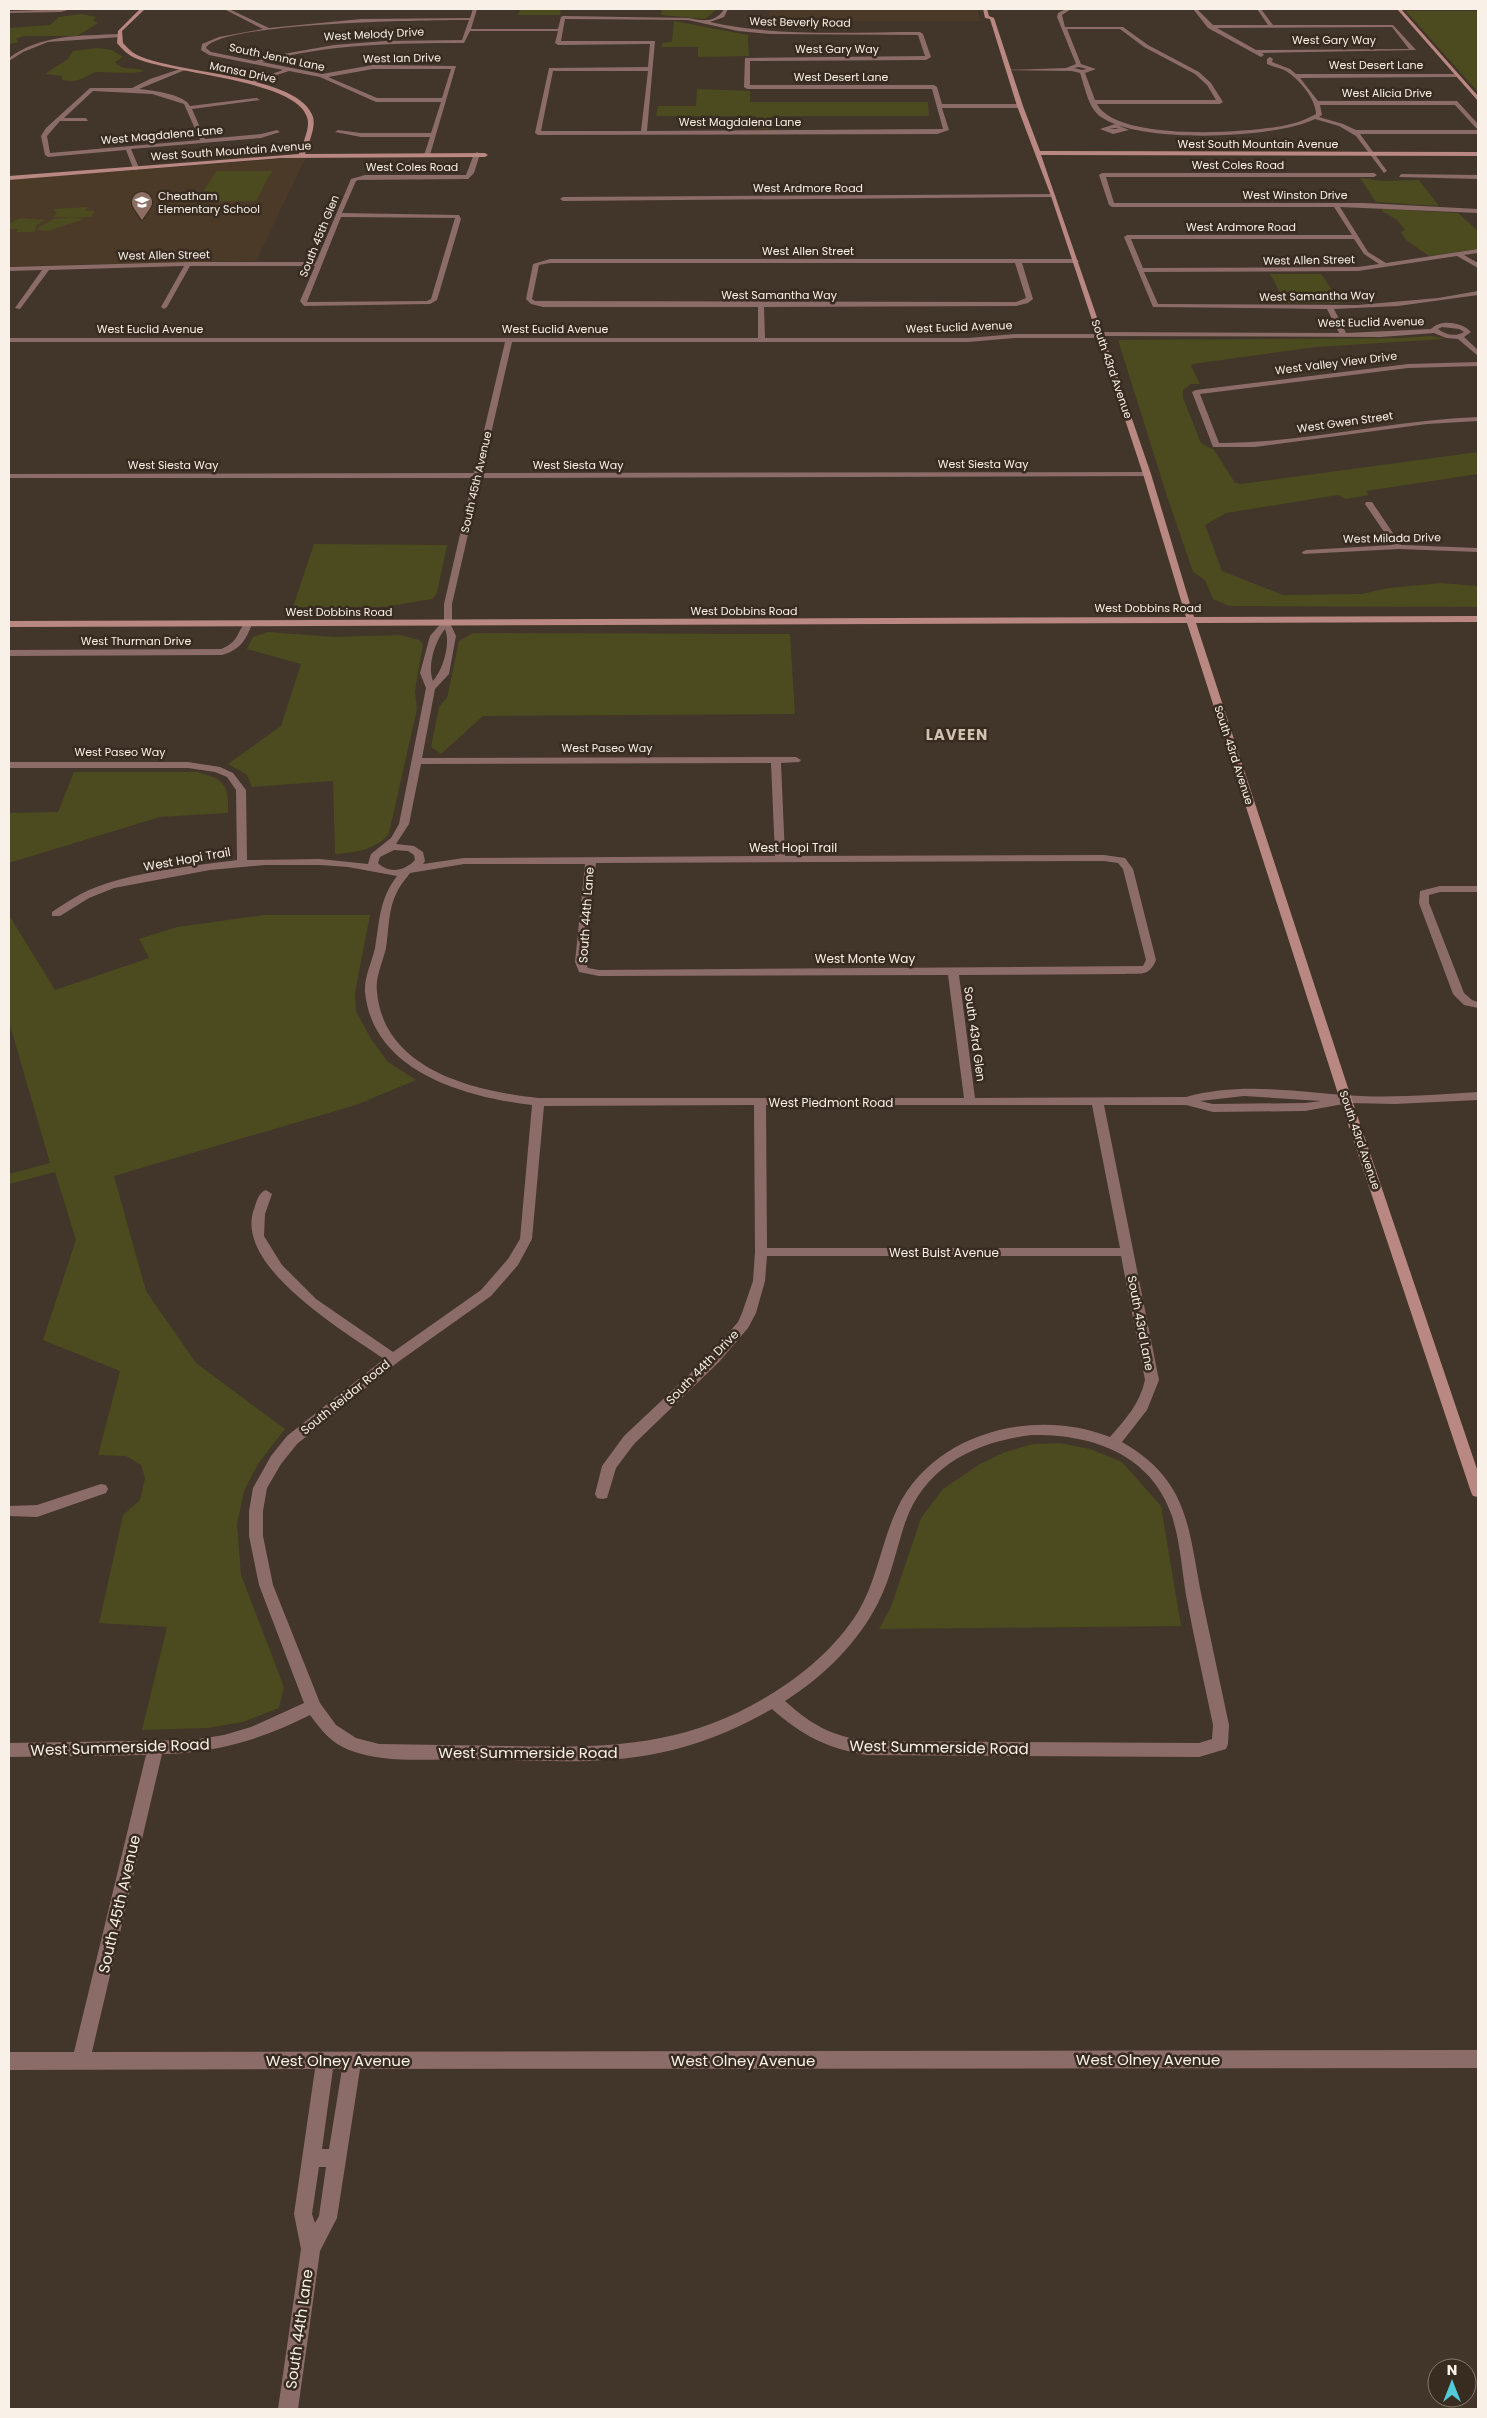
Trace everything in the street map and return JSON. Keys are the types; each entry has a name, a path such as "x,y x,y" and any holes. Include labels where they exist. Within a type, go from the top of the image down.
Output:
{"street":[{"path":"9,60 20,50 42,41 119,36 120,31 143,9"},
{"path":"227,10 238,9"},
{"path":"475,9 468,30 560,30 558,42 653,42 644,132"},
{"path":"707,22 722,16 726,9"},
{"name":"South 43rd Avenue","path":"985,9 987,16 994,15 1020,106 1054,196 1147,474 1198,644 1346,1100 1476,1477 1478,1492"},
{"path":"1069,9 1060,14 1063,28 1080,65"},
{"path":"1082,72 1102,115 1124,126 1164,132 1254,132 1298,126 1319,115 1320,109 1317,103 1295,76 1286,69 1272,66 1269,63 1270,59 1210,27 1195,9"},
{"path":"1259,9 1271,26"},
{"path":"1399,9 1478,99"},
{"path":"9,12 68,10"},
{"path":"227,10 268,29 339,20 472,19"},
{"name":"West Beverly Road","path":"560,30 563,17 677,18 707,22 738,30 770,33 920,34 928,57 926,58"},
{"path":"1210,27 1271,26"},
{"name":"West Gary Way","path":"1255,52 1413,50 1393,26 1271,26"},
{"path":"1063,28 1122,28 1146,46 1197,73 1209,84 1220,102 1095,102"},
{"name":"South Jenna Lane","path":"268,29 223,38 204,45 203,49 209,53 322,76 376,100 444,100"},
{"name":"West Melody Drive","path":"257,62 302,50 352,43 464,41 468,30"},
{"name":"Mansa Drive","path":"119,36 120,43 137,57 182,70 280,90 306,107 310,123 302,155"},
{"name":"West Gary Way","path":"747,87 747,60 926,58"},
{"path":"1008,68 1069,68 1080,65 1093,69 1082,72 1069,68"},
{"name":"West Ian Drive","path":"322,76 373,67 454,67 444,100"},
{"path":"251,83 290,69"},
{"name":"West Magdalena Lane","path":"650,69 551,69 538,133 943,131 946,130 940,106"},
{"path":"132,90 152,80 182,70"},
{"name":"West Desert Lane","path":"1295,76 1456,75"},
{"name":"West Desert Lane","path":"747,87 934,88 940,106"},
{"path":"59,119 92,89 132,90 174,97 186,102 203,141"},
{"path":"189,108 257,100"},
{"path":"426,154 444,100"},
{"name":"West Alicia Drive","path":"1317,103 1457,103 1478,127"},
{"path":"940,106 1020,106"},
{"path":"1316,118 1341,124 1356,132 1384,171 1396,172 1400,176"},
{"path":"59,119 86,120"},
{"name":"West Magdalena Lane","path":"59,119 44,136 48,156 261,136 277,132"},
{"path":"338,132 361,135 433,135"},
{"path":"1356,132 1478,132"},
{"path":"128,148 136,168"},
{"name":"West South Mountain Avenue","path":"1039,153 1478,154"},
{"name":"West Coles Road","path":"357,178 468,176 471,173 477,154"},
{"name":"West South Mountain Avenue","path":"9,178 302,155 485,154"},
{"name":"West Coles Road","path":"1374,175 1375,172 1384,171"},
{"name":"West Coles Road","path":"1112,204 1102,175 1374,175 1386,179"},
{"path":"1394,179 1400,176 1478,177"},
{"name":"South 45th Glen","path":"338,215 457,216 458,219 434,300 428,303 304,304 303,301 338,215 353,180 357,178"},
{"name":"West Ardmore Road","path":"563,199 1054,196"},
{"name":"West Winston Drive","path":"1112,204 1336,205 1478,212"},
{"path":"1336,205 1366,253 1386,266"},
{"name":"West Ardmore Road","path":"1140,270 1127,236 1355,236"},
{"name":"West Allen Street","path":"1140,270 1330,270 1386,266 1478,251"},
{"path":"1458,254 1478,266"},
{"name":"West Samantha Way","path":"532,303 543,305 1016,304 1030,299 1018,261"},
{"name":"West Allen Street","path":"532,303 529,299 536,264 541,262 1076,261"},
{"path":"164,307 188,264"},
{"name":"West Allen Street","path":"9,269 188,264 319,264"},
{"path":"18,308 47,268"},
{"name":"West Samantha Way","path":"1140,270 1155,306 1329,307 1406,304 1478,293"},
{"path":"760,305 762,340"},
{"path":"1329,307 1344,335"},
{"name":"West Euclid Avenue","path":"1435,332 1434,328 1441,325 1465,328 1478,327"},
{"path":"1465,328 1468,332 1460,337 1478,354"},
{"name":"West Euclid Avenue","path":"9,340 968,340 1015,336 1344,335 1435,332 1445,336 1460,337"},
{"name":"South 45th Avenue","path":"381,851 395,840 404,824 431,688 444,674 452,636 447,624 448,604 508,340"},
{"name":"West Valley View Drive","path":"1216,445 1196,392 1408,366 1478,364"},
{"name":"West Gwen Street","path":"1216,445 1255,445 1427,422 1478,419"},
{"name":"West Siesta Way","path":"9,476 1147,474"},
{"path":"1369,504 1399,547"},
{"name":"West Milada Drive","path":"1306,552 1399,547 1478,550"},
{"name":"West Dobbins Road","path":"9,624 1478,619"},
{"name":"West Thurman Drive","path":"9,652 222,652 230,650 240,642 248,624"},
{"name":"South 45th Avenue","path":"431,688 425,674 434,636 447,624"},
{"path":"776,760 780,859"},
{"name":"West Paseo Way","path":"418,761 796,760"},
{"name":"West Paseo Way","path":"9,765 188,765 217,769 230,775 241,790 242,862"},
{"path":"381,851 372,860 390,894 410,869 420,861 404,824"},
{"name":"West Hopi Trail","path":"330,861 400,847 416,852 464,860"},
{"name":"South 44th Lane","path":"583,970 580,962 590,859"},
{"name":"West Hopi Trail","path":"56,914 86,896 117,885 172,872 242,862 330,861 392,873 464,860 1121,860 1128,869 1151,960 1147,969"},
{"path":"1473,1004 1459,994 1424,903 1424,893 1440,889 1478,889"},
{"name":"West Piedmont Road","path":"390,894 370,992 375,1018 382,1032 407,1058 421,1069 443,1081 505,1100 538,1102 1186,1101 1213,1108 1305,1107 1346,1100 1478,1096"},
{"name":"West Monte Way","path":"583,970 599,974 1124,971 1147,969"},
{"name":"South 43rd Glen","path":"953,971 970,1101"},
{"name":"South 43rd Lane","path":"1097,1101 1152,1380 1150,1395 1143,1407 1114,1442"},
{"name":"South Reidar Road","path":"352,1744 330,1730 313,1706 264,1576 256,1536 256,1511 260,1488 276,1460 292,1440 330,1407 393,1359 486,1293 513,1262 526,1239 538,1102"},
{"name":"South 44th Drive","path":"602,1494 610,1466 629,1440 714,1359 743,1326 749,1313 759,1281 761,1252 760,1102"},
{"path":"266,1194 259,1214 258,1236 277,1268 311,1302 393,1359"},
{"name":"West Buist Avenue","path":"761,1252 1126,1252"},
{"path":"774,1701 805,1679 828,1659 857,1626 871,1606 897,1526 916,1489 936,1467 980,1439 1006,1432 1065,1428 1114,1442"},
{"name":"West Summerside Road","path":"352,1744 379,1751 595,1754 622,1752 653,1748 700,1735 735,1721 774,1701 811,1733 839,1744 867,1748 1199,1750 1220,1744 1221,1725 1175,1506 1156,1474 1140,1458 1114,1442"},
{"path":"9,1511 37,1511 101,1489"},
{"name":"West Summerside Road","path":"9,1750 192,1747 221,1744 275,1726 313,1706"},
{"name":"South 45th Avenue","path":"81,2060 156,1748"},
{"name":"West Olney Avenue","path":"9,2061 1478,2059"},
{"name":"South 44th Lane","path":"288,2409 310,2249 303,2214 325,2060"},
{"name":"South 44th Lane","path":"310,2249 328,2218 352,2060"},
{"path":"310,2158 337,2158"}],"shaded area":[{"path":"520,9 561,9 560,15 518,15"},
{"path":"662,9 716,10 705,19 661,15"},
{"path":"770,9 977,9 980,21 770,21"},
{"path":"1406,11 1478,11 1478,92"},
{"path":"81,14 96,17 93,20 98,23 77,36 23,36 16,39 19,42 9,44 9,28 50,25 59,17"},
{"path":"674,21 748,35 749,56 698,57 698,47 662,47 662,43 672,42"},
{"path":"97,48 112,50 123,57 115,62 122,67 144,71 134,73 95,72 79,80 72,81 62,80 62,76 45,74 68,59 73,51"},
{"path":"697,89 750,91 750,102 928,102 929,116 772,116 771,129 757,129 756,116 656,116 658,106 696,106"},
{"name":"Cheatham Elementary School","path":"306,157 256,261 9,266 9,180"},
{"path":"216,171 272,171 256,201 198,201"},
{"path":"1360,178 1383,181 1419,180 1439,206 1376,202"},
{"path":"87,207 85,211 95,211 91,217 53,217 57,213 53,209"},
{"path":"1383,209 1458,213 1478,231 1478,249 1429,256 1406,240 1401,232 1405,230 1397,220 1382,211"},
{"path":"74,217 84,219 48,231 38,230 38,228 54,219"},
{"path":"20,218 44,220 36,226 35,232 16,232 18,229 9,229 9,224"},
{"path":"1270,274 1321,274 1341,303 1286,303"},
{"path":"1431,336 1445,339 1316,347 1193,364 1191,366 1200,384 1191,384 1183,390 1183,398 1201,443 1214,450 1235,483 1241,484 1478,452 1478,474 1366,491 1369,495 1346,499 1338,495 1226,513 1205,525 1222,571 1283,595 1362,594 1388,588 1441,583 1478,586 1478,607 1229,606 1213,599 1205,580 1193,572 1118,340 1400,338"},
{"path":"314,544 447,545 437,593 432,599 384,607 293,607"},
{"path":"268,632 334,637 401,635 419,640 423,644 415,691 417,709 389,833 379,843 350,853 335,854 333,781 252,787 247,775 228,764 281,726 301,664 247,649 253,637"},
{"path":"473,633 790,634 795,714 483,716 441,754 431,747 439,707 447,698 459,641"},
{"path":"74,772 197,772 214,777 223,785 228,796 228,813 160,817 9,863 9,813 58,812"},
{"path":"9,915 55,990 149,958 139,939 177,927 264,915 370,915 355,993 356,1011 371,1039 388,1062 416,1080 356,1105 114,1176 146,1291 196,1363 285,1429 258,1464 244,1491 237,1524 241,1575 284,1687 279,1708 243,1722 208,1728 142,1730 167,1627 99,1623 123,1515 140,1500 145,1478 141,1465 126,1456 98,1455 120,1371 43,1340 76,1240 55,1172 9,1184 9,1174 50,1163 9,1022"},
{"path":"1060,1443 1090,1449 1122,1462 1161,1506 1181,1626 879,1629 891,1607 921,1518 943,1489 980,1464 1005,1452 1033,1444"}],"place":[{"name":"Cheatham Elementary School","path":"142,221"}],"district":[{"name":"LAVEEN","path":"957,734"}]}
